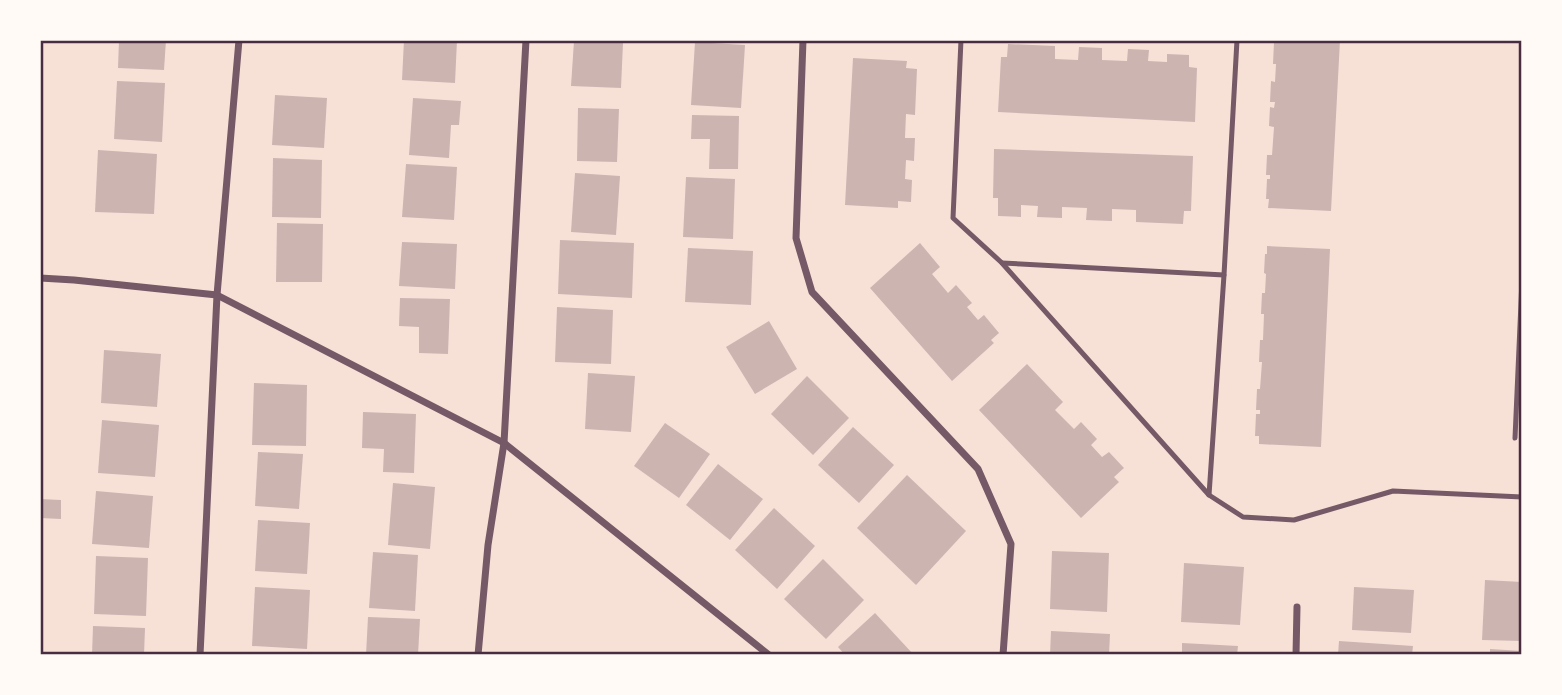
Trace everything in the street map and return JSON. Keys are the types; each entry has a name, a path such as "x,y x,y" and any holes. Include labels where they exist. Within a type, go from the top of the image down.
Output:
{"street":[{"path":"200,655 217,295 239,40"},
{"path":"478,655 488,545 504,443 526,40"},
{"path":"803,40 796,238 812,292 978,469 1011,544 1003,655"},
{"path":"40,278 217,295 504,443 768,655"},
{"path":"1296,655 1297,607"}],"lane":[{"path":"961,40 953,218 1002,263 1209,495 1243,517 1294,520 1393,491 1522,497"},
{"path":"1209,495 1237,40"},
{"path":"1002,263 1224,275"},
{"path":"1515,438 1522,280"}],"building":[{"path":"119,40 166,40 164,70 118,68"},
{"path":"404,40 457,40 455,83 402,80"},
{"path":"1340,40 1331,211 1268,208 1267,179 1270,179 1270,175 1266,175 1267,155 1272,155 1274,127 1269,126 1270,107 1274,108 1275,102 1270,102 1271,81 1275,82 1274,42"},
{"path":"574,41 623,43 621,88 571,86"},
{"path":"695,42 745,45 741,108 691,105"},
{"path":"1008,44 1055,46 1055,59 1078,60 1079,47 1102,48 1102,60 1127,61 1128,49 1149,50 1148,61 1167,62 1167,54 1189,55 1189,67 1197,68 1195,122 998,112 1001,57 1007,57"},
{"path":"853,58 907,61 906,68 917,69 915,115 906,114 905,138 915,138 914,161 906,160 905,179 912,180 911,202 898,201 898,208 845,205"},
{"path":"117,81 165,83 162,142 114,139"},
{"path":"275,95 327,98 324,148 272,145"},
{"path":"413,98 461,101 459,125 451,125 449,158 409,155"},
{"path":"578,108 619,109 617,162 577,161"},
{"path":"692,115 739,116 738,169 709,169 710,139 691,139"},
{"path":"994,149 1193,156 1191,211 1184,211 1183,224 1136,222 1136,210 1112,209 1112,221 1086,220 1087,208 1062,207 1062,218 1037,217 1038,206 1021,205 1021,217 998,216 998,198 993,198"},
{"path":"98,150 157,154 154,214 95,212"},
{"path":"273,158 322,160 321,218 272,217"},
{"path":"406,164 457,167 454,220 402,217"},
{"path":"575,173 620,176 616,235 571,232"},
{"path":"686,177 735,179 733,239 683,237"},
{"path":"277,223 323,224 322,282 276,282"},
{"path":"560,240 634,243 632,298 558,294"},
{"path":"402,242 457,244 455,289 399,286"},
{"path":"920,243 940,267 932,274 948,293 956,285 972,303 967,307 978,320 984,315 999,333 991,340 994,343 952,381 870,288"},
{"path":"1267,246 1330,249 1321,447 1259,444 1259,436 1255,436 1256,414 1260,414 1260,410 1256,410 1262,362 1259,362 1264,314 1261,314 1262,293 1265,293"},
{"path":"688,248 753,251 751,305 685,302"},
{"path":"400,298 450,299 448,354 419,353 419,327 399,326"},
{"path":"557,307 613,310 611,364 555,362"},
{"path":"769,321 797,369 755,394 726,347"},
{"path":"104,350 161,354 157,407 101,403"},
{"path":"1027,364 1063,402 1055,410 1074,429 1081,422 1097,439 1091,445 1102,457 1109,452 1124,468 1114,477 1119,482 1081,518 979,410"},
{"path":"588,373 635,376 631,432 585,429"},
{"path":"807,376 849,418 813,455 771,414"},
{"path":"254,383 307,385 306,446 252,445"},
{"path":"363,412 416,414 414,473 383,472 384,449 362,448"},
{"path":"102,420 159,425 155,477 98,473"},
{"path":"665,423 710,454 679,498 634,466"},
{"path":"853,427 894,465 859,503 818,465"},
{"path":"258,452 303,454 299,509 255,506"},
{"path":"718,464 763,499 730,540 686,505"},
{"path":"907,475 966,531 916,585 857,528"},
{"path":"393,483 435,487 430,549 388,545"},
{"path":"96,491 153,496 149,548 92,544"},
{"path":"40,499 61,500 61,519 40,518"},
{"path":"774,508 815,546 777,589 735,550"},
{"path":"258,520 310,523 307,574 255,571"},
{"path":"1052,551 1109,553 1107,612 1050,609"},
{"path":"373,552 418,555 415,611 369,608"},
{"path":"96,556 148,558 146,616 94,614"},
{"path":"823,559 864,600 826,639 784,599"},
{"path":"1184,563 1244,567 1240,625 1181,622"},
{"path":"1485,580 1522,582 1522,641 1482,640"},
{"path":"255,587 310,590 307,649 252,646"},
{"path":"1354,587 1414,590 1411,633 1352,630"},
{"path":"875,613 913,654 845,655 838,647"},
{"path":"368,617 420,619 418,655 366,655"},
{"path":"93,626 145,628 144,655 92,655"},
{"path":"1051,631 1110,634 1109,655 1050,655"},
{"path":"1339,641 1413,646 1412,655 1338,655"},
{"path":"1182,643 1238,646 1237,655 1182,655"},
{"path":"1490,649 1522,651 1522,655 1490,655"}]}
